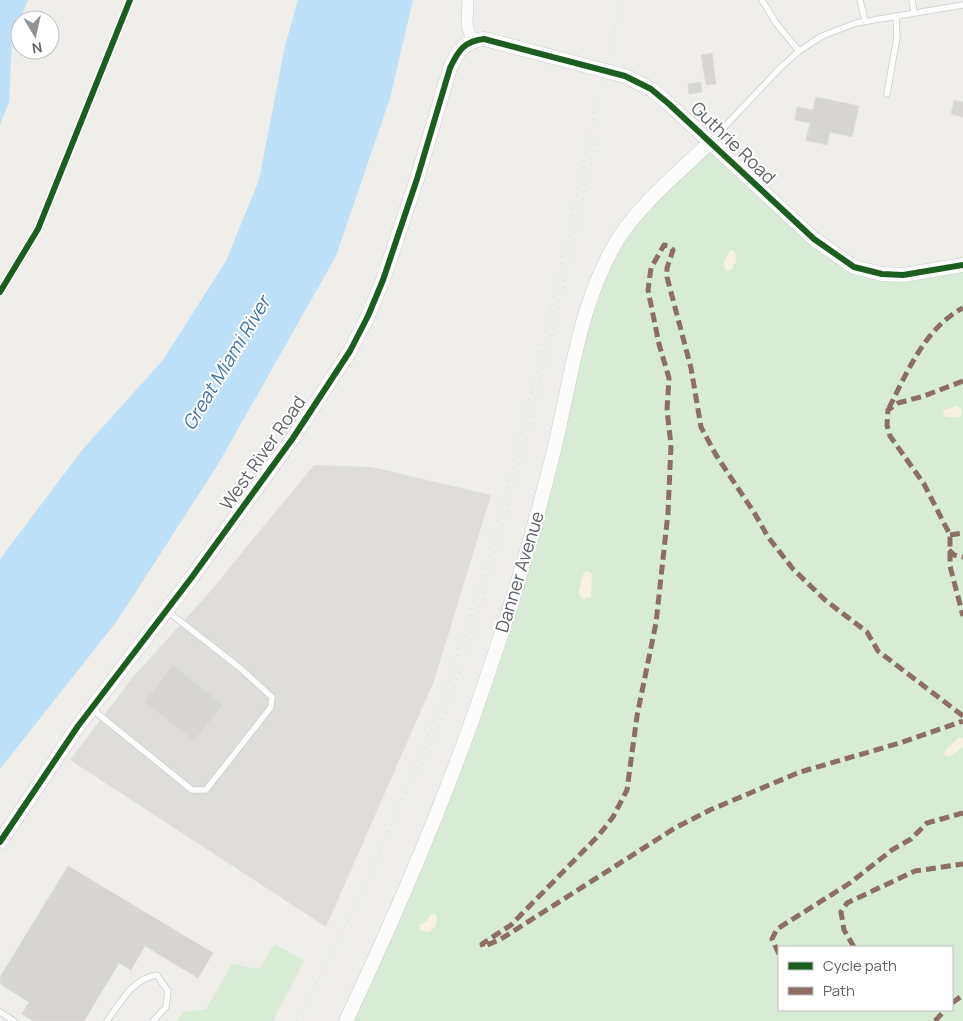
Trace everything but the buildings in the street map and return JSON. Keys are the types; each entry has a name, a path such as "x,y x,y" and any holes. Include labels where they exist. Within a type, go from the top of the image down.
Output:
{"street":[{"path":"468,0 467,25 472,41"},
{"name":"Guthrie Road","path":"472,41 484,40 630,78 651,89 670,104 814,239 854,267 872,272 897,275 963,265"},
{"name":"West River Road","path":"0,842 40,780 91,709 293,438 355,342 376,298 405,215 450,68 458,52 472,41"},
{"name":"Danner Avenue","path":"346,1021 420,853 467,734 492,661 530,542 594,288 608,258 626,227 710,142"}],"lane":[{"path":"762,0 776,23 799,51"},
{"path":"860,0 865,21"},
{"path":"912,0 914,13"},
{"path":"710,142 780,68 799,51 835,30 865,21 963,5"},
{"path":"887,94 897,37 896,16"},
{"path":"91,709 192,790 206,790 272,707 272,697 266,691 240,668 166,610"},
{"path":"107,1021 128,991 144,977 156,975 168,991 166,1007 153,1021"},
{"path":"0,1012 14,1021"}],"shaded area":[{"path":"314,465 372,467 491,495 434,681 326,927 70,760 133,677 208,594"}],"green space":[{"path":"710,142 770,200 872,272 963,265 963,1021 346,1021 492,661 585,318 620,237"},
{"path":"275,944 304,961 273,1021 177,1021 183,1012 206,1009 232,964 259,969"}],"sand":[{"path":"730,250 735,251 736,261 731,270 726,271 723,263"},
{"path":"957,406 962,410 960,417 947,417 943,415 944,410"},
{"path":"589,571 592,575 591,597 582,599 578,593 584,572"},
{"path":"958,738 963,738 963,747 951,756 946,756 944,754 946,749"},
{"path":"431,914 435,914 437,917 436,925 429,932 421,931 419,925 427,921"}],"water":[{"path":"0,0 28,0 24,10 10,10 11,60 9,102 0,125"},
{"name":"Great Miami River","path":"298,0 413,0 390,98 336,256 217,466 117,621 0,769 0,559 83,449 163,360 226,261 259,180 285,46"}],"railway":[{"path":"297,1021 342,933 403,798 439,706 481,579 546,332 621,0"},
{"path":"421,771 459,674 490,574 544,366 598,132"}],"marked path":[{"path":"963,716 878,651 867,632 825,600 793,569 768,537 716,455 701,427 691,368 667,277 667,268 673,250 669,246 664,245 651,268 648,290 659,344 669,378 667,410 671,445 668,513 656,623 637,716 627,790 613,817 599,835 511,925 482,944 483,947 501,939 675,828 710,810 800,772 900,743 963,721"},
{"path":"889,408 928,338 950,316 963,308"},
{"path":"963,381 924,396 898,403 888,410 887,425 890,436 924,484 950,535 950,566 963,616"},
{"path":"950,535 963,533"},
{"path":"949,550 954,555 963,557"},
{"path":"778,952 772,939 777,929 850,883 892,850 911,839 927,823 963,813"},
{"path":"853,946 844,930 841,912 847,903 915,871 963,864"},
{"path":"953,1002 963,995"},
{"path":"935,1021 944,1011"}],"cycle path":[{"path":"0,292 38,229 130,0"},
{"path":"0,842 78,726 192,577 293,438 350,351 368,316 383,280 417,179 450,68 462,48 471,42 484,39 625,76 651,89 814,239 854,267 882,274 903,275 963,265"}]}
